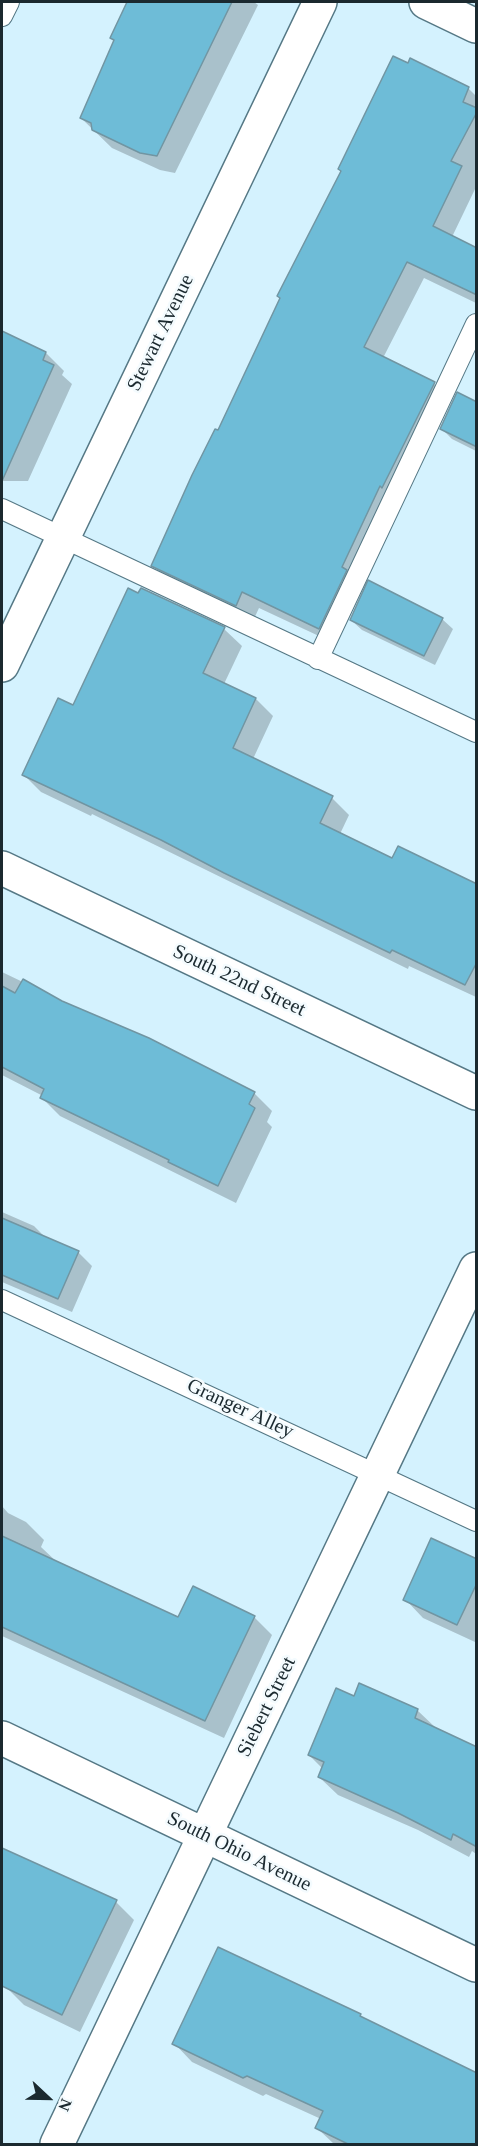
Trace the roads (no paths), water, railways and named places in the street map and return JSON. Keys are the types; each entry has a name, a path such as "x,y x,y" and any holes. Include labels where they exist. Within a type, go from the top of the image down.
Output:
{"street":[{"name":"Stewart Avenue","path":"2,665 320,2"},
{"path":"426,2 477,26"},
{"name":"South 22nd Street","path":"2,868 477,1094"},
{"name":"Siebert Street","path":"57,2145 204,1835 381,1474 477,1269"},
{"name":"South Ohio Avenue","path":"2,1738 477,1965"}],"lane":[{"path":"2,16 9,2"},
{"path":"318,659 477,324"},
{"path":"2,509 477,732"},
{"name":"Granger Alley","path":"2,1300 381,1474 477,1521"}]}
